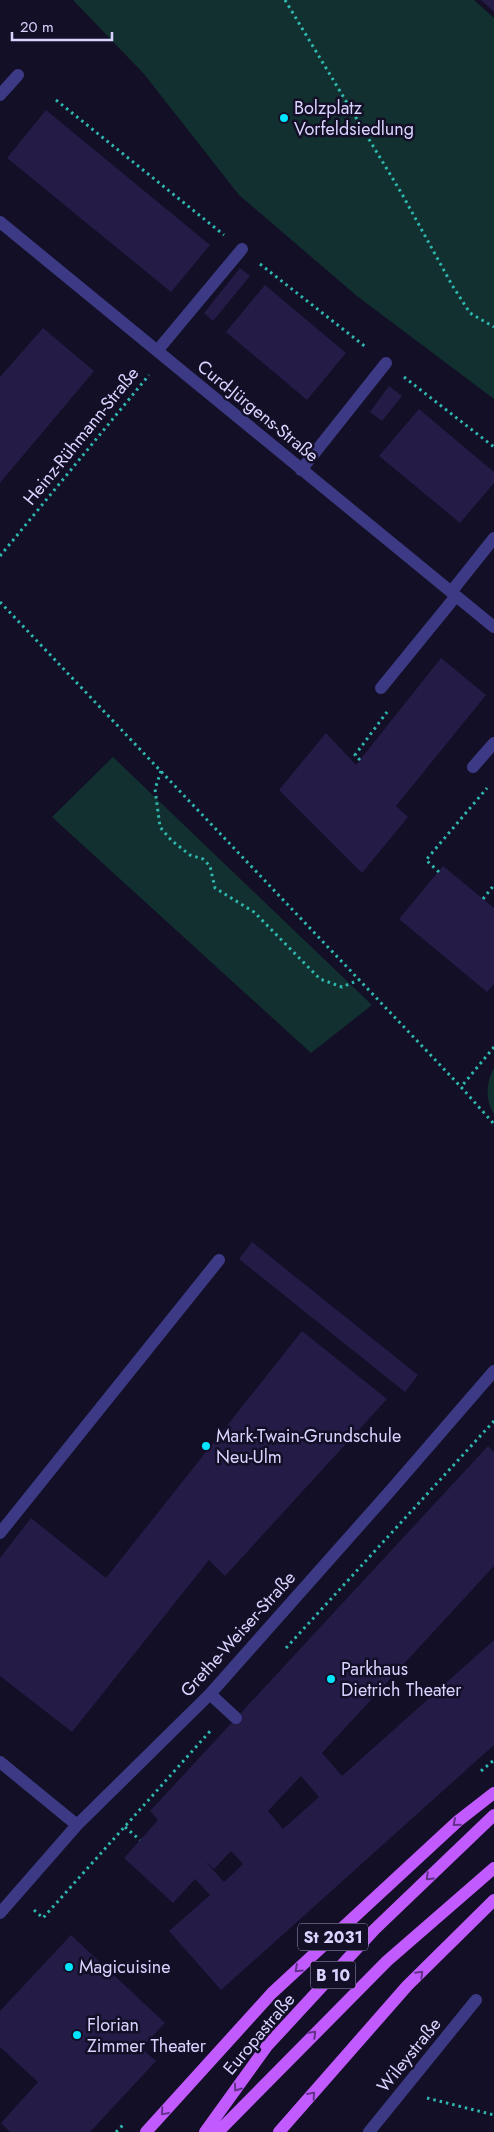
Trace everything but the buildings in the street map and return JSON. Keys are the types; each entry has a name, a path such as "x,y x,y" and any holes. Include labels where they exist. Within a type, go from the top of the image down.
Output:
{"main road":[{"name":"St 2031","path":"146,2132 272,1992 458,1821 494,1793"},
{"name":"Europastraße","path":"205,2132 267,2046 375,1929 494,1815"},
{"name":"Europastraße","path":"218,2132 387,1961 494,1868"},
{"path":"279,2132 407,1986 494,1900"}],"street":[{"path":"0,95 18,75"},
{"name":"Curd-Jürgens-Straße","path":"0,222 494,627"},
{"path":"160,354 242,249"},
{"path":"301,470 386,362"},
{"path":"381,688 494,538"},
{"path":"473,768 494,743"},
{"path":"0,1533 219,1260"},
{"name":"Grethe-Weiser-Straße","path":"0,1913 77,1824 210,1694 494,1371"},
{"path":"210,1694 236,1718"},
{"path":"0,1762 77,1824"},
{"name":"Wileystraße","path":"369,2132 476,2000"}],"path":[{"path":"285,0 402,194 452,285 470,313 494,327"},
{"path":"56,100 494,447"},
{"name":"Heinz-Rühmann-Straße","path":"0,556 160,354"},
{"path":"0,602 494,1124"},
{"path":"161,771 155,789 160,827 171,840 190,855 203,858 210,866 215,888 254,912 320,979 342,987 359,980"},
{"path":"439,872 426,860 488,787"},
{"path":"483,899 494,885"},
{"path":"461,1087 494,1047"},
{"path":"124,1827 140,1840"},
{"path":"402,2092 494,2115"}],"green space":[{"path":"73,0 474,0 494,18 494,399 357,296 239,195 144,74"},
{"path":"113,757 372,1005 311,1053 52,817"},
{"path":"494,1068 494,1114 489,1103 488,1085"}],"place":[{"name":"Bolzplatz Vorfeldsiedlung","path":"284,118"},
{"name":"Mark-Twain-Grundschule Neu-Ulm","path":"206,1446"},
{"name":"Parkhaus Dietrich Theater","path":"331,1679"},
{"name":"Magicuisine","path":"69,1967"},
{"name":"Florian Zimmer Theater","path":"77,2035"}]}
